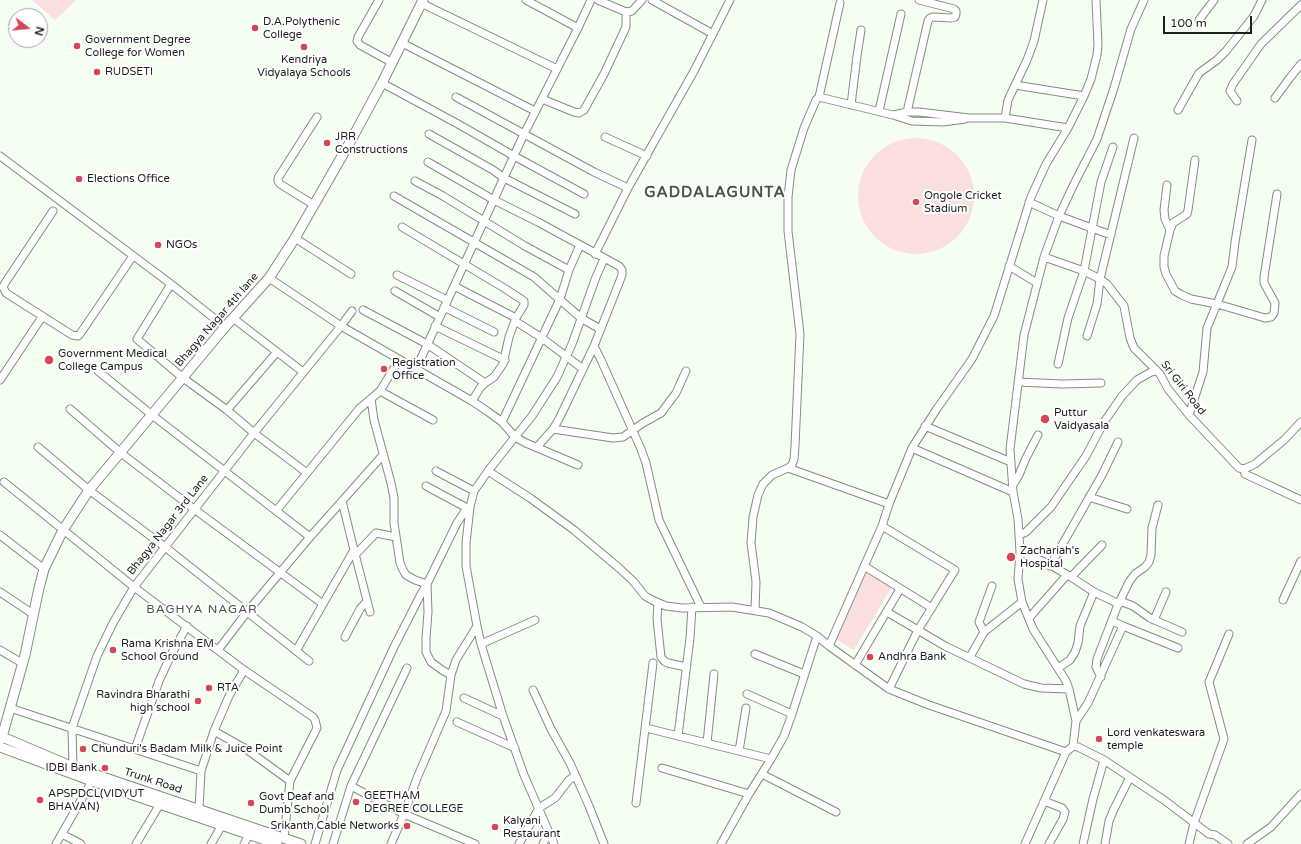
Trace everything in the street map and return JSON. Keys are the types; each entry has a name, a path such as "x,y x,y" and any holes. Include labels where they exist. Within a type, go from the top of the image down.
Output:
{"main road":[{"name":"Bhagya Nagar 4th lane","path":"1,738 22,663 44,569 63,530 89,490 225,327 269,278 295,238 382,83 391,62 422,2"},
{"name":"Trunk Road","path":"1,738 73,767 198,813 281,841 301,844"},
{"path":"0,747 92,782 160,804 198,813 222,825 249,834 281,841"}],"street":[{"path":"379,0 358,37 357,42 391,62"},
{"path":"526,0 538,3 578,28"},
{"path":"416,369 524,134 591,0"},
{"path":"598,0 626,12 632,11 642,0"},
{"path":"652,0 713,34"},
{"path":"595,254 628,188 694,71 730,0"},
{"path":"907,112 930,18 951,18 955,17 956,14 954,8 919,0"},
{"path":"1005,118 1008,100 1027,60 1034,41 1043,0"},
{"path":"829,646 882,526 912,448 925,426 972,359 994,316 1029,202 1046,164 1068,128 1091,79 1097,55 1096,0"},
{"path":"1025,844 1066,752 1073,746 1076,721 1066,681 1033,629 1022,602 1018,580 1020,552 1018,519 1013,489 1010,449 1024,335 1044,257 1059,216 1097,139 1131,29 1144,0"},
{"path":"1199,20 1214,0"},
{"path":"1178,110 1199,73 1217,60 1226,51 1254,16 1262,0"},
{"path":"422,2 557,69"},
{"path":"755,610 756,582 751,543 756,503 763,484 772,475 792,465 794,459 800,334 788,231 788,197 791,170 804,128 816,100 819,97 840,3"},
{"path":"1237,101 1230,91 1233,84 1261,44 1301,5"},
{"path":"542,99 574,112 579,113 584,110 604,74 626,27 626,12"},
{"path":"879,111 901,14"},
{"path":"851,105 861,30"},
{"path":"402,43 535,111"},
{"path":"1275,98 1301,64"},
{"path":"382,83 584,194"},
{"path":"1015,84 1084,96"},
{"path":"456,97 594,172 628,188"},
{"path":"819,97 893,114 912,121 948,122 969,118"},
{"path":"893,114 907,112 969,118 1005,118 1068,128"},
{"path":"314,205 280,184 278,178 317,117"},
{"path":"429,134 493,170 504,178 575,214"},
{"path":"605,137 647,156"},
{"path":"1087,336 1097,304 1100,279 1134,138"},
{"path":"1189,415 1203,372 1207,328 1232,267 1252,140"},
{"path":"1058,364 1068,318 1084,271 1101,182 1113,147"},
{"path":"0,156 171,284 225,327"},
{"path":"1195,160 1187,214 1173,223 1164,256 1164,267 1166,274 1175,291 1191,299 1217,304 1265,318 1272,317 1275,303 1264,283 1264,277 1277,194"},
{"path":"428,162 494,200 619,266 622,270 622,275 594,346 553,429 537,447"},
{"path":"416,181 569,270"},
{"path":"1167,185 1164,210 1165,219 1170,230"},
{"path":"394,196 534,276 581,318 600,329"},
{"path":"1029,202 1059,216 1111,236"},
{"path":"53,211 4,283 3,287 6,293 72,335 78,336 80,334 133,256"},
{"path":"402,227 522,299 524,303 515,319 509,336 505,360 494,377 480,388 472,401"},
{"path":"295,238 351,274"},
{"path":"502,422 560,299 569,270 580,245"},
{"name":"Sri Giri Road","path":"1044,257 1084,271 1100,279 1112,290 1124,306 1130,338 1134,348 1157,371 1168,389 1189,415 1239,468 1244,469 1245,474 1301,500"},
{"path":"554,844 524,775 503,716 481,644 466,566 468,508 474,491 488,470 545,397 557,377 567,357 604,259"},
{"path":"1009,266 1037,283"},
{"path":"397,274 447,300"},
{"path":"269,278 341,326 488,411 502,422 515,437 578,465"},
{"path":"171,284 137,339 183,378 227,410 254,433 307,473"},
{"path":"454,286 515,319 582,369"},
{"path":"395,292 440,317"},
{"path":"444,307 494,332"},
{"path":"363,310 427,344 485,383"},
{"name":"Bhagya Nagar 3rd Lane","path":"73,767 72,728 97,656 113,623 134,587 254,433 352,311"},
{"path":"0,380 42,317"},
{"path":"233,318 303,372"},
{"path":"436,326 505,360"},
{"path":"594,346 641,449 646,463 659,520 701,607"},
{"path":"227,410 276,352"},
{"path":"276,511 359,409 380,390 399,360"},
{"path":"98,371 152,415 310,537"},
{"path":"553,429 613,438 623,437 661,413 676,393 686,371"},
{"path":"1019,536 1026,532 1051,506 1086,456 1104,422 1122,396 1137,380 1151,372 1157,371"},
{"path":"1018,382 1062,384 1101,383"},
{"path":"380,390 433,420"},
{"path":"371,399 374,420 394,498 394,523 398,554 402,570 415,580 427,584"},
{"path":"70,409 121,453 322,604"},
{"path":"1244,469 1255,464 1274,449 1301,422"},
{"path":"925,426 1011,462"},
{"path":"1013,489 1026,458 1038,435"},
{"path":"1050,566 1118,442"},
{"path":"38,447 89,490 165,547 309,661"},
{"path":"912,448 1013,489"},
{"path":"218,650 247,612 310,537 383,455"},
{"path":"788,468 890,504"},
{"path":"488,470 574,530 628,577 645,596 658,604 682,608 732,607 769,613 789,621 817,636 889,689 950,712 1066,752"},
{"path":"436,471 474,491"},
{"path":"4,482 134,587 244,670 307,712 315,720 317,728 290,781 281,841"},
{"path":"426,486 468,508"},
{"path":"1089,497 1126,509"},
{"path":"342,502 370,612"},
{"path":"1101,677 1097,671 1096,663 1119,603 1129,582 1135,574 1149,562 1151,555 1152,528 1158,505"},
{"path":"315,844 337,770 421,594 457,523 468,508"},
{"path":"882,526 955,570 918,630 889,689"},
{"path":"296,651 322,604 354,552 376,533 396,537"},
{"path":"0,535 44,569"},
{"path":"1029,618 1069,576 1102,545"},
{"path":"1020,552 1047,563 1094,592 1119,603 1133,606 1154,620 1182,632"},
{"path":"1283,600 1301,561"},
{"path":"864,566 932,608"},
{"path":"427,584 428,612 426,652 431,662 451,675"},
{"path":"984,632 978,622 992,586"},
{"path":"855,665 900,589"},
{"path":"0,592 33,614"},
{"path":"1058,668 1070,660 1075,652 1078,643 1080,626 1094,592"},
{"path":"1154,620 1166,592"},
{"path":"345,637 360,609 367,601"},
{"path":"970,657 984,632 1022,602"},
{"path":"658,604 657,620 661,657 668,663 686,667"},
{"path":"678,736 692,607"},
{"path":"887,612 945,646 1024,684 1041,688 1069,689"},
{"path":"481,644 535,620"},
{"path":"1112,621 1178,648"},
{"path":"135,749 159,681 187,626"},
{"path":"391,844 446,711 451,675 456,660 477,626"},
{"path":"1076,721 1088,703 1101,677 1123,626"},
{"path":"1189,844 1194,823 1224,739 1209,682 1229,634"},
{"path":"721,844 784,736 817,636"},
{"path":"0,650 22,663"},
{"path":"755,654 804,674"},
{"path":"636,803 653,663"},
{"path":"333,844 351,786 407,668"},
{"path":"198,813 201,771 214,731 229,696 244,670"},
{"path":"707,743 714,674"},
{"path":"533,690 551,730 570,763 590,806 604,844"},
{"path":"747,694 792,714"},
{"path":"464,698 503,716"},
{"path":"10,708 201,771"},
{"path":"739,751 746,708"},
{"path":"457,722 515,748"},
{"path":"646,728 771,759"},
{"path":"214,731 246,749 290,781"},
{"path":"1073,746 1104,760 1130,777 1164,800 1209,834 1213,840 1219,844"},
{"path":"1083,844 1104,760"},
{"path":"662,768 749,794"},
{"path":"762,774 836,812"},
{"path":"520,844 539,808 555,798 569,780 575,776"},
{"path":"1104,844 1109,821 1130,777"},
{"path":"56,844 92,782"},
{"path":"351,786 404,814 474,844"},
{"path":"1247,844 1272,827 1301,794"},
{"path":"1044,801 1062,808 1065,812 1063,819 1049,844"},
{"path":"136,844 160,804"},
{"path":"211,844 222,825"},
{"path":"543,844 549,832"},
{"path":"62,834 81,844"},
{"path":"244,844 249,834"},
{"path":"1209,834 1215,835 1228,844"}],"shaded area":[{"path":"32,0 76,0 55,20 48,14 48,8 41,8"},
{"name":"Ongole Cricket Stadium","path":"916,138 927,139 938,143 957,155 969,174 973,185 973,207 969,218 957,237 938,249 927,253 916,254 905,253 894,249 875,237 863,218 859,207 858,196 859,185 863,174 875,155 894,143 905,139"},
{"path":"866,563 894,583 854,650 830,636"}],"place":[{"name":"D.A.Polythenic College","path":"255,28"},
{"name":"Government Degree College for Women","path":"77,46"},
{"name":"Kendriya Vidyalaya Schools","path":"304,47"},
{"name":"RUDSETI","path":"97,72"},
{"name":"JRR Constructions","path":"327,143"},
{"name":"Elections Office","path":"79,179"},
{"name":"Ongole Cricket Stadium","path":"916,202"},
{"name":"NGOs","path":"158,245"},
{"name":"Government Medical College Campus","path":"49,360"},
{"name":"Registration Office","path":"384,369"},
{"name":"Puttur Vaidyasala","path":"1045,419"},
{"name":"Zachariah's Hospital","path":"1011,557"},
{"name":"Rama Krishna EM School Ground","path":"113,650"},
{"name":"Andhra Bank","path":"870,657"},
{"name":"RTA","path":"209,688"},
{"name":"Ravindra Bharathi high school","path":"198,701"},
{"name":"Lord venkateswara temple","path":"1099,739"},
{"name":"Chunduri's Badam Milk & Juice Point","path":"83,749"},
{"name":"IDBI Bank","path":"105,768"},
{"name":"APSPDCL(VIDYUT BHAVAN)","path":"40,800"},
{"name":"GEETHAM DEGREE COLLEGE","path":"356,802"},
{"name":"Govt Deaf and Dumb School","path":"251,803"},
{"name":"Srikanth Cable Networks","path":"407,826"},
{"name":"Kalyani Restaurant","path":"495,827"}],"district":[{"name":"GADDALAGUNTA","path":"715,193"},
{"name":"BAGHYA NAGAR","path":"202,610"}]}
